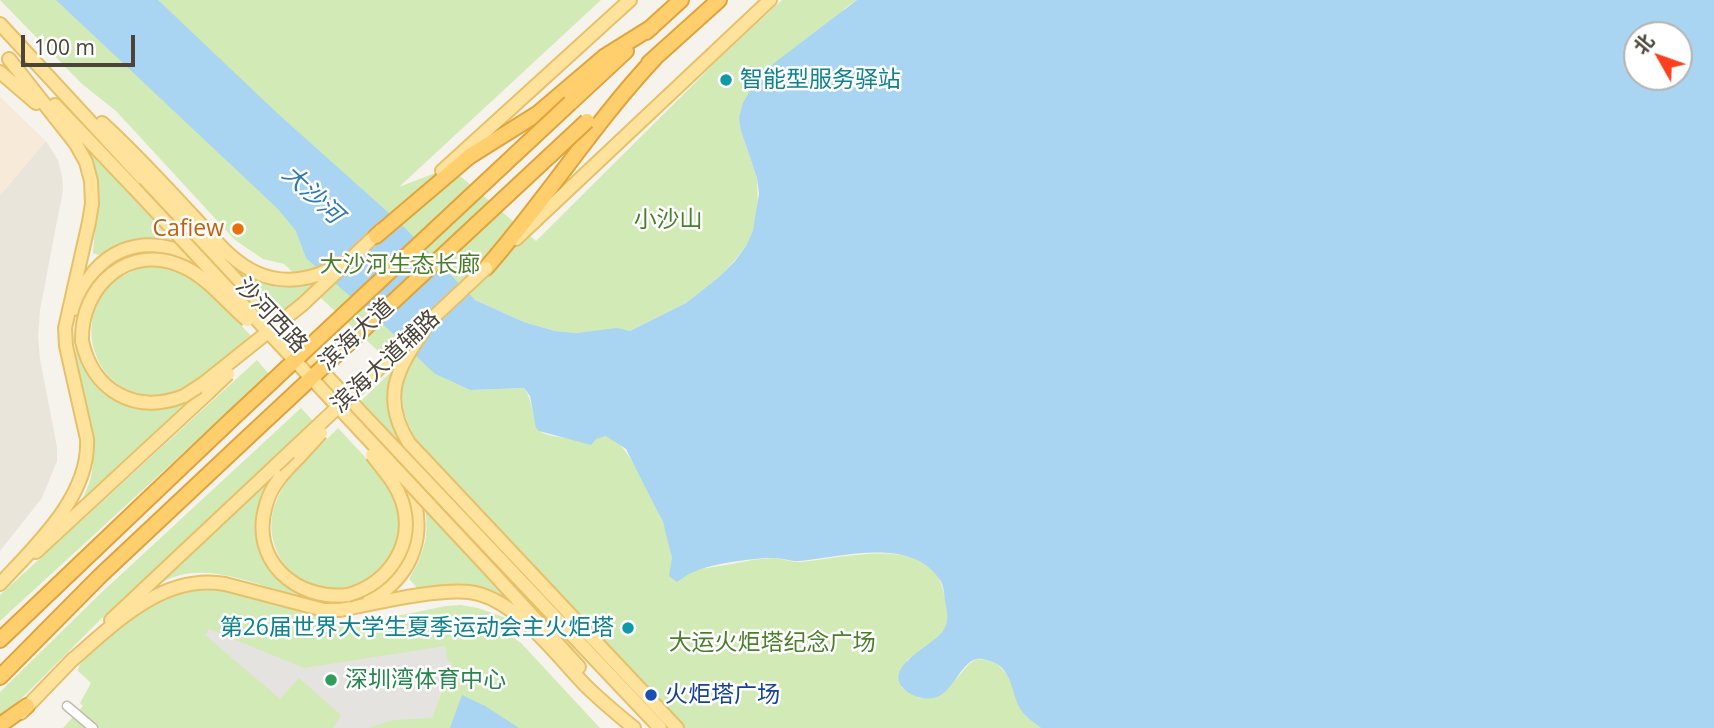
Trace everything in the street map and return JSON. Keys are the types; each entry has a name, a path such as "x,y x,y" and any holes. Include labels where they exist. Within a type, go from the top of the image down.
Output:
{"highway":[{"name":"滨海大道","path":"2,637 566,98 681,0"},
{"name":"滨海大道","path":"0,677 100,576 248,437 591,126 655,58 719,0"},
{"path":"376,236 470,156 566,98"},
{"path":"485,268 520,229 591,126"},
{"path":"0,725 27,706"}],"main road":[{"path":"0,585 630,0"},
{"name":"滨海大道辅路","path":"6,728 124,607 770,0"},
{"path":"0,24 56,82 123,142 148,175 238,261 257,274 294,280 321,274 376,236"},
{"path":"0,585 62,512 83,475 88,452 87,439 66,346 65,328 74,297 92,204 91,181 82,154 4,55"},
{"name":"沙河西路","path":"4,55 134,188 634,728"},
{"path":"0,72 69,135"},
{"name":"沙河西路","path":"148,175 165,202 264,310 660,728"},
{"path":"74,297 94,271 120,251 136,245 165,245 204,261 264,310"},
{"path":"290,356 193,272 163,261 151,260 118,270 92,294 83,317 82,341 97,377 114,392 136,401 150,403 173,401 184,396 211,378 303,304"},
{"path":"444,308 415,342 399,371 395,389 396,417 404,434 416,452 677,728"},
{"path":"336,407 392,481 403,503 406,517 404,541 391,569 352,601 319,595 295,585 277,568 265,543 263,518 270,494 300,456 365,381"},
{"path":"352,402 389,450 414,497 418,535 408,565 390,595"},
{"path":"70,662 150,598 189,583 225,584 324,610 352,601 390,595 420,596 471,592 499,603 517,615 587,687 634,728"},
{"path":"571,632 640,688"}],"street":[{"path":"67,706 93,728"}],"shaded area":[{"path":"0,97 46,141 0,195"},
{"path":"46,141 58,160 63,190 40,310 38,336 57,447 57,461 42,498 0,551 0,195"},
{"path":"209,629 304,668 445,646 447,661 453,663 432,718 393,720 367,728 333,728 341,715 299,678 280,699 205,635"}],"green space":[{"path":"0,0 601,0 399,187 435,173 459,175 536,241 782,0 857,0 845,8 741,131 757,178 758,211 746,246 719,277 686,303 630,331 555,331 524,322 475,300 435,374 470,390 524,388 538,429 545,434 583,439 606,436 614,439 631,459 653,500 668,537 672,568 698,569 773,558 799,562 883,554 905,556 923,562 937,574 945,597 948,620 937,639 907,660 902,688 919,698 946,691 969,664 976,659 987,660 997,664 1007,674 1025,715 1041,728 683,728 424,455 409,426 403,407 404,375 311,289 277,316 233,267 258,281 277,287 306,284 284,264 263,259 235,240 116,111 82,84"},
{"path":"79,139 173,242 144,240 126,243 98,255 93,253 98,191 94,170"},
{"path":"151,266 182,274 195,281 219,301 251,336 214,368 183,388 172,392 142,394 119,385 102,367 93,344 92,320 101,296 121,277"},
{"path":"73,330 83,368 92,383 118,402 148,409 180,405 196,398 78,508 90,481 93,444"},
{"path":"257,360 269,374 0,621 0,595"},
{"path":"395,368 390,390 390,410 404,450 359,403"},
{"path":"301,408 313,421 102,618 0,720 0,692 101,593"},
{"path":"338,428 387,485 399,522 395,547 382,567 362,582 339,589 316,587 294,576 278,554 273,541 271,521 276,502 287,481"},
{"path":"281,468 262,499 257,533 260,549 267,565 278,579 307,597 330,603 312,600 221,574 185,574 154,585"},
{"path":"425,508 521,610 491,593 419,590 409,579 424,545 427,528"},
{"name":"深圳湾体育中心","path":"189,587 221,589 352,625 446,606 478,608 509,619 501,628 522,644 600,728 63,728 83,706 80,703 91,683 78,671 89,654 112,632 149,604 165,594"}],"water":[{"name":"大沙河","path":"56,0 158,0 276,112 401,224 475,300 524,322 555,331 576,333 617,328 630,331 686,303 735,261 753,230 759,194 757,178 741,131 739,118 743,103 751,89 773,64 857,0 1714,0 1714,728 1041,728 1021,710 1002,668 984,659 969,663 941,695 933,698 915,696 904,689 899,681 899,672 904,664 938,637 947,620 942,585 928,566 912,558 875,552 797,561 767,558 703,568 677,582 669,576 672,558 663,522 626,449 606,436 596,439 591,445 539,431 536,428 530,396 524,388 470,390 435,374 306,258 296,231 278,209"},
{"path":"462,695 485,706 519,728 450,728"}],"place":[{"name":"智能型服务驿站","path":"726,80"},
{"name":"Cafiew","path":"238,229"},
{"name":"第26届世界大学生夏季运动会主火炬塔","path":"628,628"},
{"name":"深圳湾体育中心","path":"331,680"},
{"name":"火炬塔广场","path":"651,695"}],"park label":[{"name":"小沙山","path":"668,220"},
{"name":"大沙河生态长廊","path":"400,265"},
{"name":"大运火炬塔纪念广场","path":"772,643"}]}
